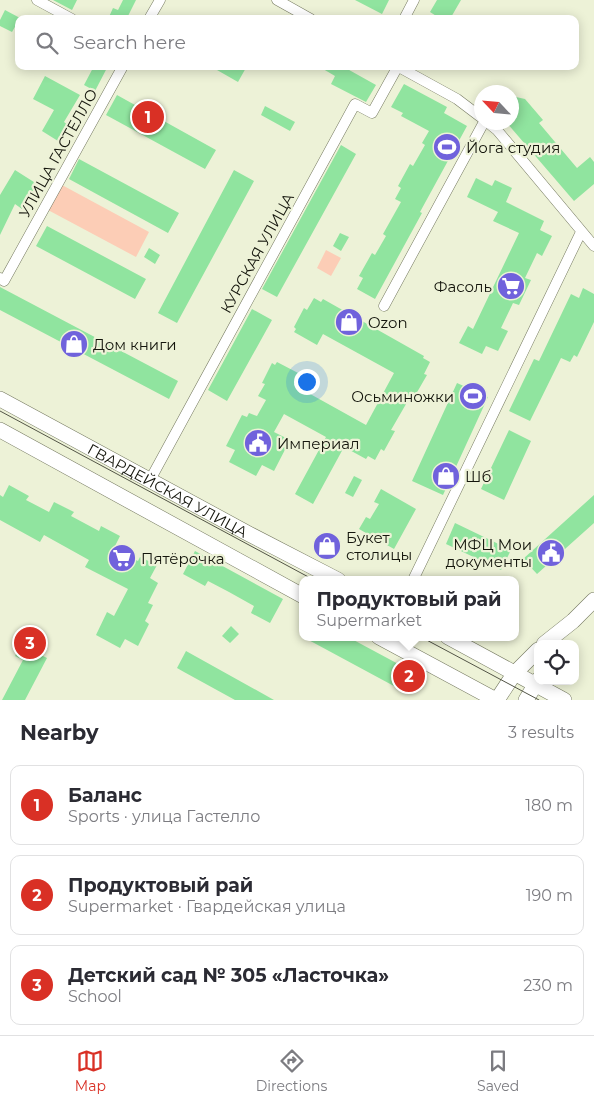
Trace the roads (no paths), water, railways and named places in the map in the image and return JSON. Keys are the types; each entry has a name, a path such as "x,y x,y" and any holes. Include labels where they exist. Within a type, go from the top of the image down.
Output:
{"main road":[{"name":"ГВАРДЕЙСКАЯ УЛИЦА","path":"0,399 330,576"},
{"name":"ГВАРДЕЙСКАЯ УЛИЦА","path":"0,430 299,594"},
{"path":"549,640 574,621 594,600"},
{"path":"562,640 574,621"},
{"path":"386,641 496,700 514,674 534,654"},
{"path":"455,641 514,674 534,681"},
{"path":"526,700 534,685"},
{"path":"541,685 564,700"}],"street":[{"path":"37,0 65,15"},
{"path":"151,15 160,0"},
{"path":"277,0 304,15"},
{"path":"406,15 414,0"},
{"name":"УЛИЦА ГАСТЕЛЛО","path":"2,279 121,70"},
{"name":"КУРСКАЯ УЛИЦА","path":"150,480 355,104 372,113 396,70"},
{"path":"405,70 456,99 474,112"},
{"path":"384,306 480,130"},
{"path":"497,130 594,246"},
{"path":"415,576 582,232"}],"tram line":[{"path":"0,411 307,576"},
{"path":"428,641 539,700"}],"place":[{"name":"Баланс","path":"148,117"},
{"name":"Йога студия","path":"447,147"},
{"name":"Фасоль","path":"511,286"},
{"name":"Ozon","path":"349,322"},
{"name":"Дом книги","path":"74,344"},
{"name":"Осьминожки","path":"473,396"},
{"name":"Империал","path":"258,443"},
{"name":"Шб","path":"446,476"},
{"name":"Букет столицы","path":"327,546"},
{"name":"МФЦ Мои документы","path":"551,553"},
{"name":"Пятёрочка","path":"122,558"},
{"name":"Детский сад № 305 «Ласточка»","path":"30,643"},
{"name":"Продуктовый рай","path":"409,676"}]}
